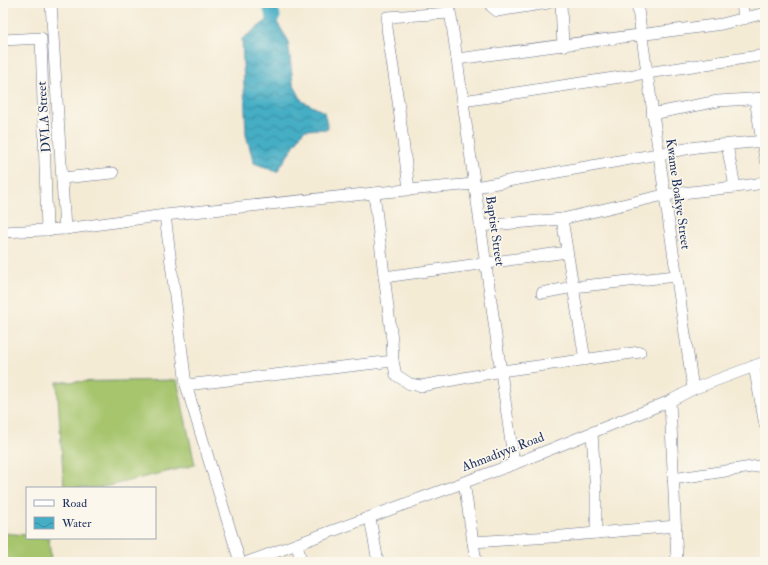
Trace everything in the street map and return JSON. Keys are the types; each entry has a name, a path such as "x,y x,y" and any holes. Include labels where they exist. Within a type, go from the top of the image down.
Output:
{"street":[{"name":"DVLA Street","path":"50,3 65,229"},
{"path":"491,3 491,6 497,11 526,5 548,3"},
{"path":"561,3 563,46"},
{"name":"Kwame Boakye Street","path":"637,3 693,389"},
{"path":"742,3 744,19"},
{"path":"408,190 398,101 386,28 387,17 450,8"},
{"name":"Baptist Street","path":"450,8 514,464"},
{"path":"458,59 722,24 765,14"},
{"path":"3,40 40,38 48,230"},
{"path":"463,101 765,54"},
{"path":"652,114 718,101 760,99 765,159"},
{"path":"3,232 65,229 165,215 374,193 474,185 658,155 697,147 764,141"},
{"path":"727,145 735,187"},
{"path":"62,178 113,173"},
{"path":"480,226 562,219 664,195 757,184 765,181"},
{"path":"374,193 393,361 396,375 410,384 421,386 501,371 640,352"},
{"path":"165,215 186,385 240,562"},
{"path":"562,219 586,360"},
{"path":"384,277 567,252"},
{"path":"542,293 573,287 676,276"},
{"path":"186,385 393,361"},
{"name":"Ahmadiyya Road","path":"248,562 514,464 670,401 693,389 765,362"},
{"path":"754,366 765,425"},
{"path":"670,401 677,562"},
{"path":"592,433 596,494 596,533"},
{"path":"674,479 765,465"},
{"path":"464,482 476,562"},
{"path":"370,518 378,562"},
{"path":"473,542 676,526"},
{"path":"297,544 301,562"}],"green space":[{"path":"177,380 195,465 103,487 64,487 57,382"},
{"path":"3,533 26,535 26,539 49,539 51,562 3,562"}],"water":[{"path":"273,16 288,40 293,83 302,101 324,112 328,129 304,130 277,172 254,163 246,135 242,39"}],"waterway":[{"path":"269,3 273,16"}]}
